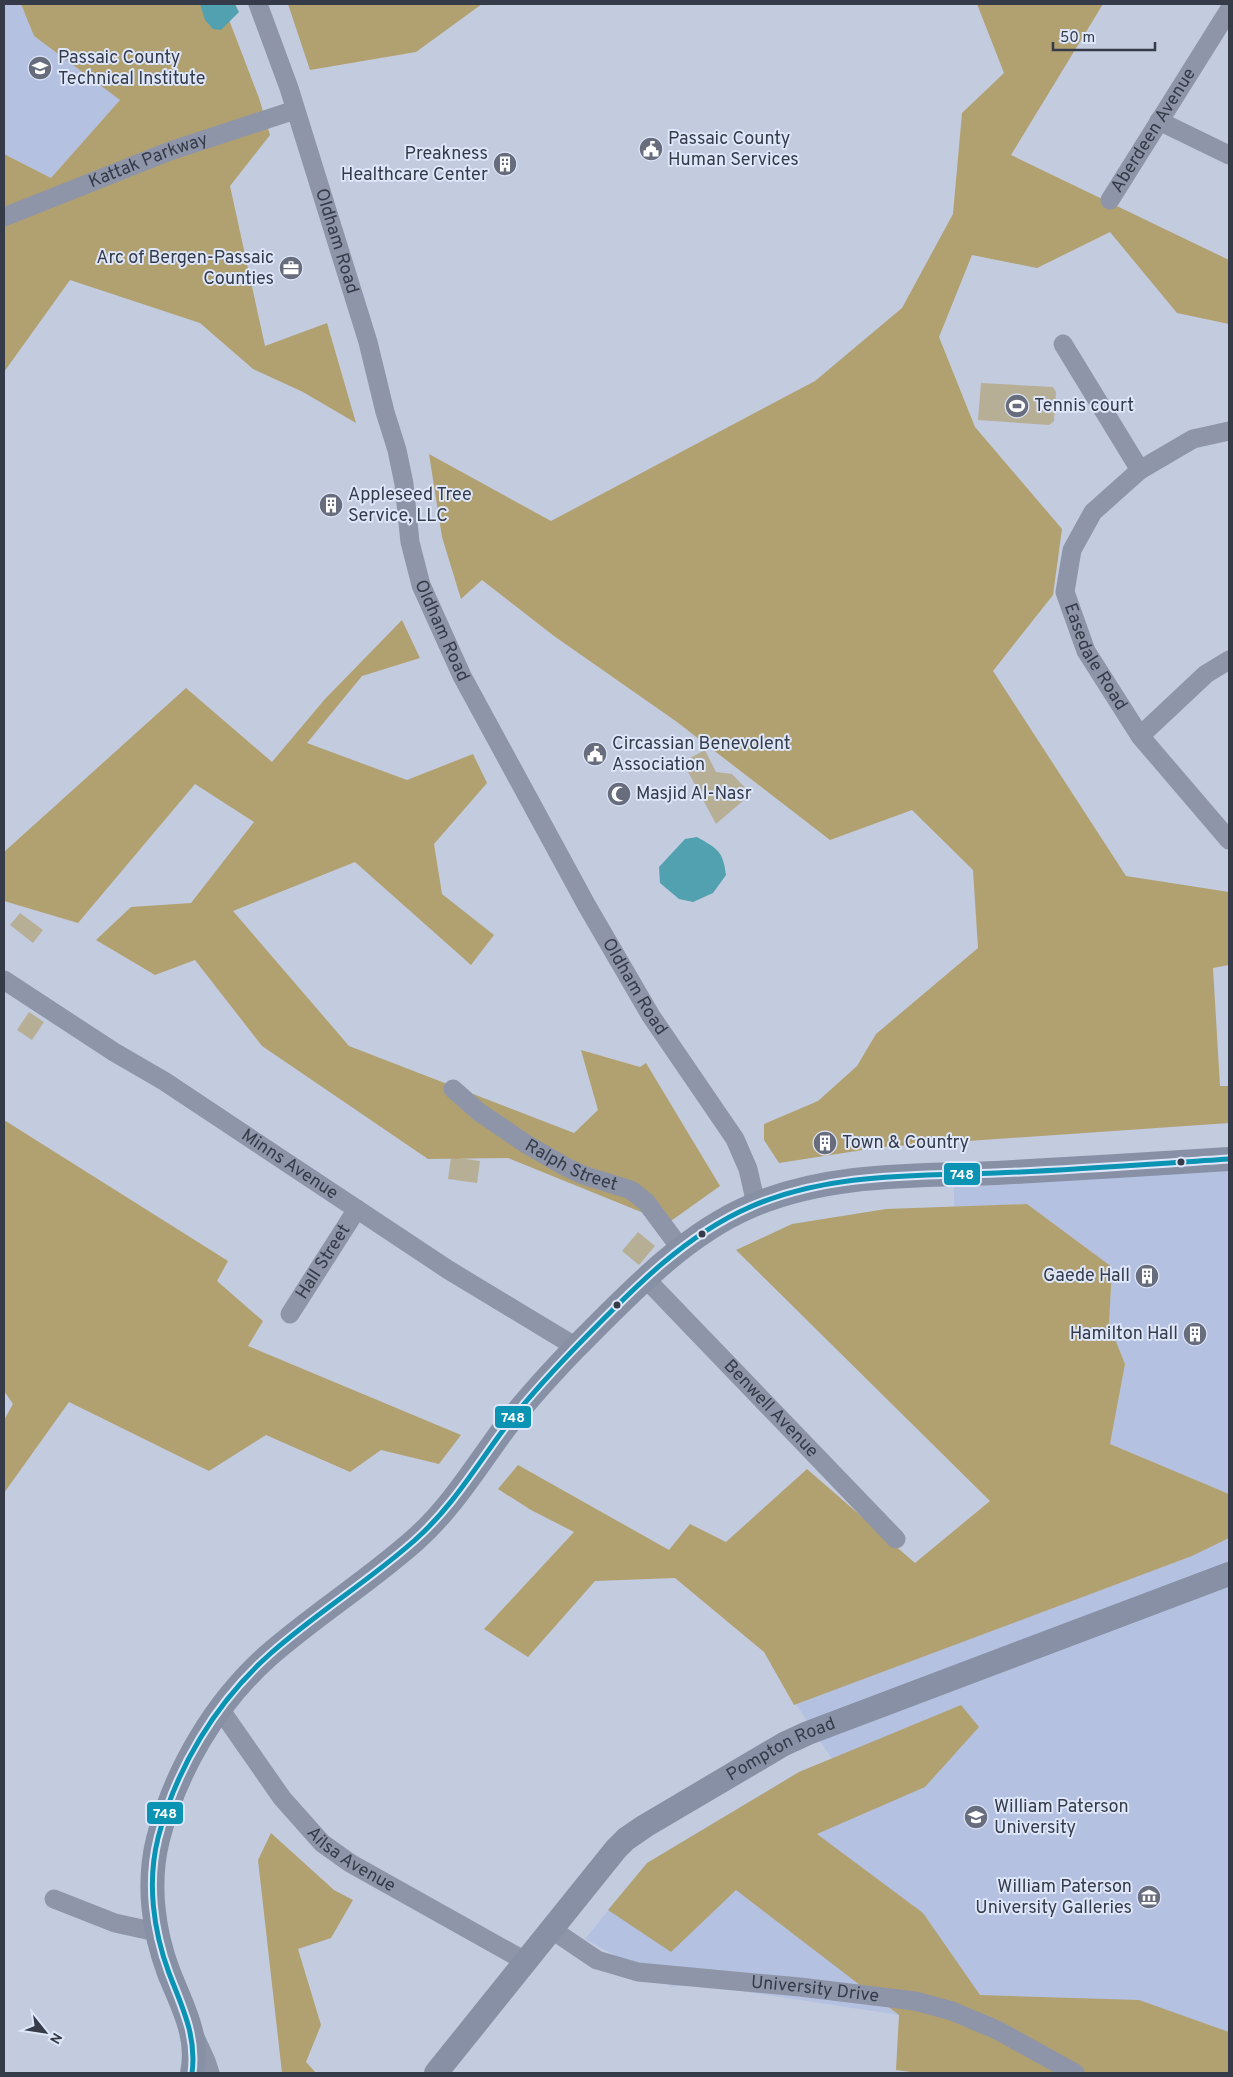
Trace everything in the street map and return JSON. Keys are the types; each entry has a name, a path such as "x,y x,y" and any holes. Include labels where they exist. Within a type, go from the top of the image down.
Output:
{"main road":[{"path":"192,2073 195,2063 191,2029 156,1932 153,1880 154,1856 159,1835 175,1790 192,1752 236,1687 267,1657 395,1557 448,1508 519,1410 576,1347 646,1279 705,1230 756,1204 810,1187 855,1180 1229,1159"},
{"name":"Pompton Road","path":"436,2073 525,1961 626,1839 657,1818 808,1732 1229,1574"}],"street":[{"name":"Oldham Road","path":"258,4 295,110 368,342 385,412 397,450 414,558 421,585 462,676 618,961 651,1016 735,1139 748,1169 756,1204"},
{"name":"Aberdeen Avenue","path":"1110,200 1229,10"},
{"name":"Kattak Parkway","path":"4,217 170,151 295,110"},
{"path":"1159,121 1229,156"},
{"path":"1063,344 1140,470"},
{"name":"Easedale Road","path":"1229,431 1193,439 1140,470 1093,512 1072,550 1065,592 1086,651 1140,736 1229,840"},
{"path":"1140,736 1206,674 1229,660"},
{"name":"Minns Avenue","path":"4,980 114,1052 164,1081 447,1269 576,1347"},
{"name":"Ralph Street","path":"453,1089 479,1112 526,1144 566,1167 583,1175 631,1190 646,1202 681,1249"},
{"name":"Hall Street","path":"290,1314 357,1209"},
{"name":"Benwell Avenue","path":"646,1279 896,1539"},
{"name":"Ailsa Avenue","path":"220,1709 282,1798 322,1843 350,1863 525,1961"},
{"path":"54,1899 116,1923 156,1932"},
{"name":"University Drive","path":"551,1929 597,1960 638,1972 809,1988 915,2001 943,2008 997,2030 1075,2073"},
{"path":"191,2029 210,2073"}],"shaded area":[{"name":"Passaic County Technical Institute","path":"4,4 21,4 34,36 120,100 51,178 4,154"},
{"path":"21,4 223,4 259,98 270,135 230,186 265,346 327,323 356,423 303,392 253,369 200,323 70,280 4,372 4,154 51,178 120,100 34,36"},
{"path":"200,4 235,4 239,12 221,30 213,29 205,20"},
{"path":"288,4 482,4 416,52 310,70"},
{"path":"977,4 1103,4 1011,155 1229,260 1229,324 1177,313 1110,232 1037,268 972,255 939,337 975,427 1062,529 1053,595 993,671 1126,876 1229,892 1229,965 1213,968 1220,1086 1229,1086 1229,1123 882,1147 779,1163 764,1140 764,1124 818,1101 857,1066 876,1034 978,948 973,870 912,810 830,840 677,722 554,636 482,580 461,599 442,537 429,454 551,521 815,381 902,308 953,214 962,113 1004,73"},
{"name":"Tennis court","path":"981,383 1053,387 1056,392 1054,421 1049,425 978,420"},
{"path":"402,620 420,658 362,676 307,743 407,780 473,754 487,783 434,844 442,894 494,935 471,965 355,862 233,911 349,1046 574,1133 598,1110 581,1050 640,1067 646,1063 720,1186 661,1228 651,1216 508,1158 428,1159 262,1046 195,960 155,975 96,940 131,907 191,903 254,822 195,784 78,923 4,901 4,852 186,688 272,762 325,699"},
{"path":"705,750 716,772 732,774 751,794 716,824 687,770 690,758"},
{"path":"697,837 715,848 721,856 726,875 713,893 693,902 679,899 660,883 659,867 685,839"},
{"path":"20,913 43,930 33,943 10,925"},
{"path":"29,1012 44,1022 32,1040 17,1030"},
{"path":"4,1120 228,1261 217,1281 263,1321 248,1346 461,1435 439,1464 381,1450 350,1472 266,1435 209,1471 69,1402 4,1493 4,1420 13,1404 4,1391"},
{"path":"451,1157 480,1161 477,1183 448,1179"},
{"path":"1229,1170 1229,1494 1110,1444 1125,1364 1109,1324 1112,1267 1027,1204 954,1207 954,1184"},
{"path":"1027,1204 1112,1267 1109,1324 1125,1364 1110,1444 1229,1494 1229,1538 1192,1556 794,1705 764,1652 675,1578 595,1581 528,1657 484,1629 574,1532 531,1510 498,1489 518,1465 669,1550 690,1524 726,1542 807,1469 915,1563 990,1501 736,1250 792,1224 886,1209"},
{"path":"638,1232 655,1246 639,1265 622,1251"},
{"name":"William Paterson University","path":"1229,1538 1229,2073 899,2015 694,1984 672,1987 585,1939 647,1863 799,1772 832,1759 796,1704 1192,1556"},
{"path":"961,1705 979,1727 925,1787 817,1834 923,1913 980,1995 1139,2000 1229,2032 1229,2073 919,2073 896,2070 899,2015 736,1890 671,1952 608,1910 647,1863 799,1772"},
{"path":"271,1833 334,1890 353,1900 331,1938 298,1949 321,2025 306,2062 316,2073 282,2073 258,1860"}],"transit line":[{"name":"748","path":"192,2073 193,2059 190,2034 163,1957 153,1906 152,1889 158,1838 166,1812 187,1762 216,1715 250,1673 288,1639 397,1555 428,1528 536,1389 656,1269 701,1234 725,1219 750,1207 779,1196 840,1182 902,1176 1054,1170 1229,1159"}],"place":[{"name":"Passaic County Technical Institute","path":"40,68"},
{"name":"Passaic County Human Services","path":"651,149"},
{"name":"Preakness Healthcare Center","path":"505,164"},
{"name":"Arc of Bergen-Passaic Counties","path":"291,268"},
{"name":"Tennis court","path":"1017,406"},
{"name":"Appleseed Tree Service, LLC","path":"331,505"},
{"name":"Circassian Benevolent Association","path":"595,754"},
{"name":"Masjid Al-Nasr","path":"619,794"},
{"name":"Town & Country","path":"825,1143"},
{"name":"Gaede Hall","path":"1147,1276"},
{"name":"Hamilton Hall","path":"1195,1334"},
{"name":"William Paterson University","path":"976,1817"},
{"name":"William Paterson University Galleries","path":"1149,1897"}]}
